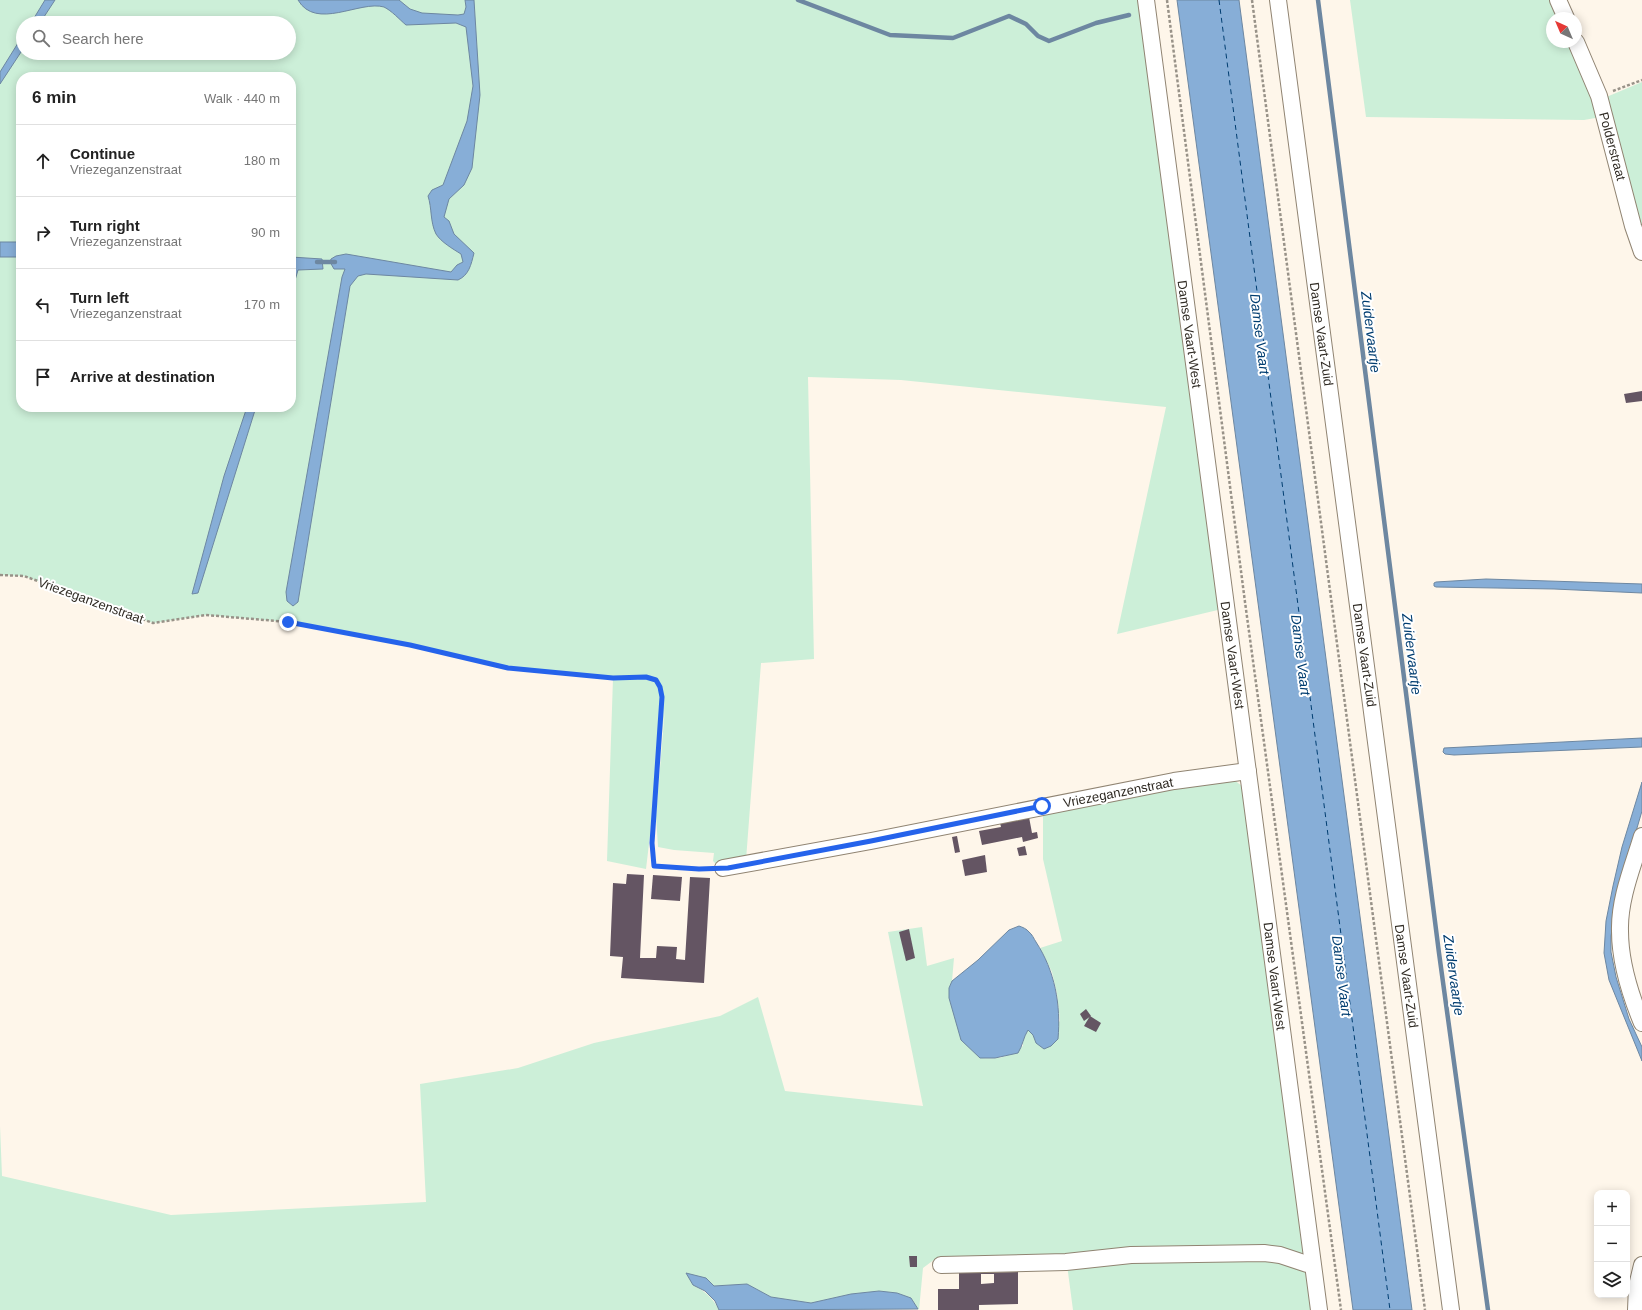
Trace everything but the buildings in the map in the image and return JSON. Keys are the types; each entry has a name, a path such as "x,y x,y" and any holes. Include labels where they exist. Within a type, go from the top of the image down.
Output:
{"street":[{"name":"Damse Vaart-West","path":"1146,0 1318,1310"},
{"name":"Damse Vaart-Zuid","path":"1278,0 1451,1310"},
{"path":"1558,0 1563,12"},
{"name":"Polderstraat","path":"1579,48 1599,96 1633,226 1642,252"},
{"name":"Vriezeganzenstraat","path":"723,868 871,841 1166,783 1248,771"},
{"path":"1642,836 1623,902 1620,931 1625,971 1632,999 1642,1023"},
{"path":"942,1265 1066,1262 1131,1255 1264,1253 1280,1255 1307,1264 1312,1264"},
{"path":"1636,1310 1637,1286 1642,1265"}],"path":[{"path":"1167,0 1245,602 1341,1310"},
{"path":"1252,0 1425,1310"},
{"path":"1599,96 1642,80"},
{"name":"Vriezeganzenstraat","path":"0,575 24,576 153,623 206,614 288,622 410,645 508,668 613,678 646,677 656,680 660,687 662,697 652,843 654,866 699,869 723,868"}],"green space":[{"path":"0,0 1145,0 1222,609 1117,634 1166,407 901,380 808,377 814,659 761,663 746,860 716,864 713,861 714,853 674,850 658,847 656,816 665,708 646,869 607,861 613,678 508,668 410,645 288,622 206,615 153,623 24,576 0,575"},
{"path":"1350,0 1554,0 1559,12 1546,12 1546,48 1573,48 1601,117 1584,120 1366,117"},
{"path":"1642,82 1642,242 1604,98"},
{"path":"1206,780 1234,780 1242,786 1315,1310 1073,1310 1066,1257 935,1259 923,1268 919,1310 911,1298 897,1293 879,1291 851,1294 811,1303 771,1297 747,1284 714,1286 706,1278 693,1285 708,1295 719,1310 0,1310 0,1126 2,1176 171,1215 426,1202 420,1084 518,1068 594,1043 720,1016 758,997 785,1091 923,1106 888,932 922,927 927,966 954,958 952,981 949,988 980,1058 998,1058 1012,1053 1023,1046 1023,1037 1028,1030 1033,1035 1036,1043 1060,1021 1057,994 1052,972 1040,948 1062,941 1043,859 1043,810"}],"water":[{"path":"45,0 55,0 45,16 35,16"},
{"path":"298,0 399,0 410,9 422,13 458,15 464,14 466,7 465,0 474,0 480,95 472,168 464,185 449,199 444,217 449,221 454,234 474,253 471,265 465,275 458,280 366,274 358,276 350,286 298,602 293,606 287,601 286,592 342,277 345,269 334,269 330,262 331,259 336,256 346,254 451,272 457,265 463,262 461,254 444,243 436,234 428,196 432,190 443,185 467,121 473,86 466,27 456,23 406,25 384,7 374,6 327,14 316,13 306,9"},
{"name":"Damse Vaart","path":"1177,0 1239,0 1412,1310 1353,1310"},
{"path":"16,46 16,60 0,84 0,72"},
{"path":"0,242 16,242 16,257 0,257"},
{"path":"296,257 322,259 323,269 298,270 296,277"},
{"path":"245,412 254,412 198,593 192,594 224,476"},
{"path":"1486,579 1642,584 1642,593 1434,586 1434,583 1436,582"},
{"path":"1642,738 1642,747 1454,755 1445,754 1443,752 1444,748"},
{"path":"1642,782 1642,811 1619,889 1611,936 1611,952 1616,977 1629,1019 1642,1047 1642,1061 1609,980 1604,953 1606,921 1613,886 1622,847"},
{"path":"1019,926 1027,930 1032,935 1043,953 1052,976 1057,1001 1059,1026 1058,1039 1051,1046 1044,1049 1036,1043 1033,1035 1028,1030 1018,1053 995,1058 980,1058 961,1040 949,998 949,988 952,981 978,960 1009,930"},
{"path":"686,1273 706,1278 714,1286 747,1284 771,1297 811,1303 851,1294 879,1291 897,1293 911,1298 918,1309 719,1310 715,1301 705,1291 693,1285"}],"waterway":[{"path":"798,0 890,35 953,38 1009,16 1026,24 1038,36 1049,41 1096,23 1129,15"},
{"name":"Zuidervaartje","path":"1318,0 1439,953 1488,1310"},
{"path":"317,262 335,262"}],"ferry route":[{"path":"1219,0 1390,1310"}],"route":[{"path":"288,622 410,645 508,668 613,678 646,677 656,680 660,687 662,697 652,843 654,866 699,869 728,868 871,841 1042,806"}]}
